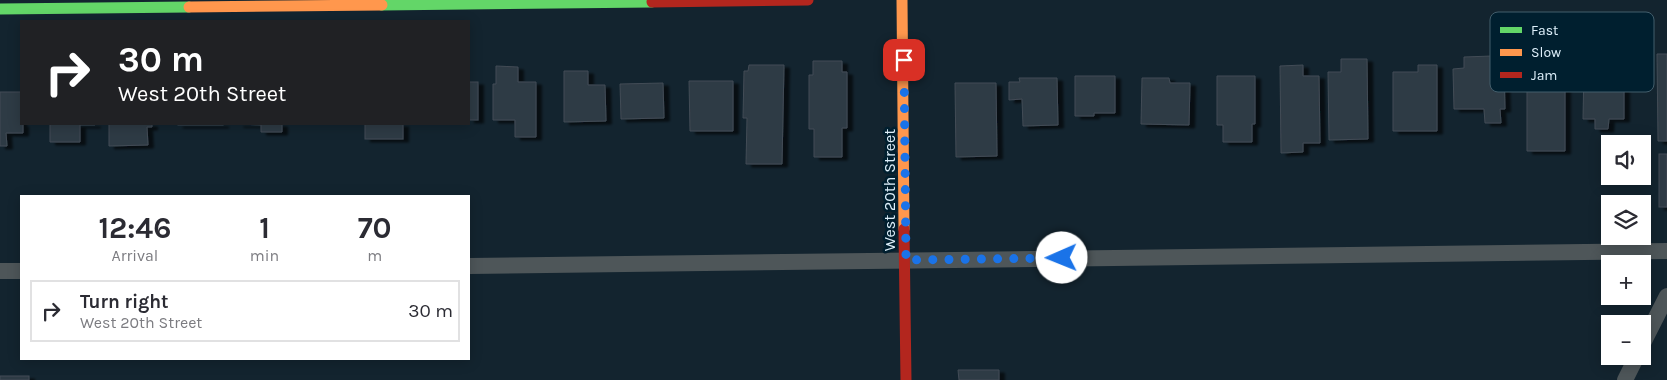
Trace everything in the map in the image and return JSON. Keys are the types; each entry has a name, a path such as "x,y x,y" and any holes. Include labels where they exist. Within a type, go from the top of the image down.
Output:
{"street":[{"path":"0,9 808,0"},
{"name":"West 20th Street","path":"902,0 906,380"}],"lane":[{"path":"470,266 1667,251"},
{"path":"0,271 20,271"},
{"path":"1651,327 1667,296"},
{"path":"1625,380 1632,365"}],"building":[{"path":"1657,54 1667,54 1667,141 1658,141"},
{"path":"1490,56 1490,92 1505,92 1505,109 1500,109 1501,123 1485,123 1484,109 1454,109 1453,69 1464,68 1464,57"},
{"path":"1341,59 1367,59 1368,139 1329,140 1328,72 1341,72"},
{"path":"813,61 842,61 842,72 847,72 847,128 842,128 842,157 814,157 814,129 809,129 809,75 813,75"},
{"path":"749,65 784,65 782,164 746,164 747,118 743,118 744,71 748,71"},
{"path":"1303,65 1303,76 1319,76 1320,143 1303,143 1303,152 1281,153 1280,66"},
{"path":"1418,65 1437,65 1437,131 1393,131 1393,72 1418,72"},
{"path":"496,66 518,67 518,82 536,82 536,137 515,137 515,120 493,120 493,84 496,84"},
{"path":"564,71 588,71 588,85 605,85 606,121 564,122"},
{"path":"1075,76 1115,76 1115,113 1094,113 1094,116 1075,116"},
{"path":"1217,76 1255,76 1255,124 1252,124 1252,142 1223,142 1223,125 1217,125"},
{"path":"1019,78 1057,78 1058,125 1023,126 1022,99 1009,100 1009,82 1020,82"},
{"path":"1142,78 1169,78 1170,83 1190,83 1189,125 1141,124"},
{"path":"689,81 733,81 733,131 690,131"},
{"path":"470,82 478,82 478,120 470,120"},
{"path":"663,83 664,118 621,119 620,84"},
{"path":"955,83 996,83 997,156 956,157"},
{"path":"0,92 20,92 20,125 23,125 23,133 6,133 7,146 0,146"},
{"path":"1527,92 1565,92 1565,151 1527,151"},
{"path":"1584,92 1624,92 1624,119 1609,119 1608,129 1595,129 1595,119 1583,119"},
{"path":"50,125 80,125 80,142 50,142"},
{"path":"109,125 152,125 152,127 147,127 148,145 109,146"},
{"path":"261,125 282,125 282,132 261,132"},
{"path":"365,125 403,125 403,139 365,139"},
{"path":"1659,154 1667,154 1667,207 1659,207"},
{"path":"958,370 999,370 999,380 959,380"},
{"path":"0,376 29,376 29,380 0,380"}],"traffic: fast":[{"path":"382,5 652,2"},
{"path":"0,9 189,7"}],"traffic: slow":[{"path":"902,0 904,229"},
{"path":"189,7 382,5"}],"traffic: jam":[{"path":"652,2 808,0"},
{"path":"904,229 906,380"}],"route":[{"path":"904,60 906,260 1062,258"}]}
